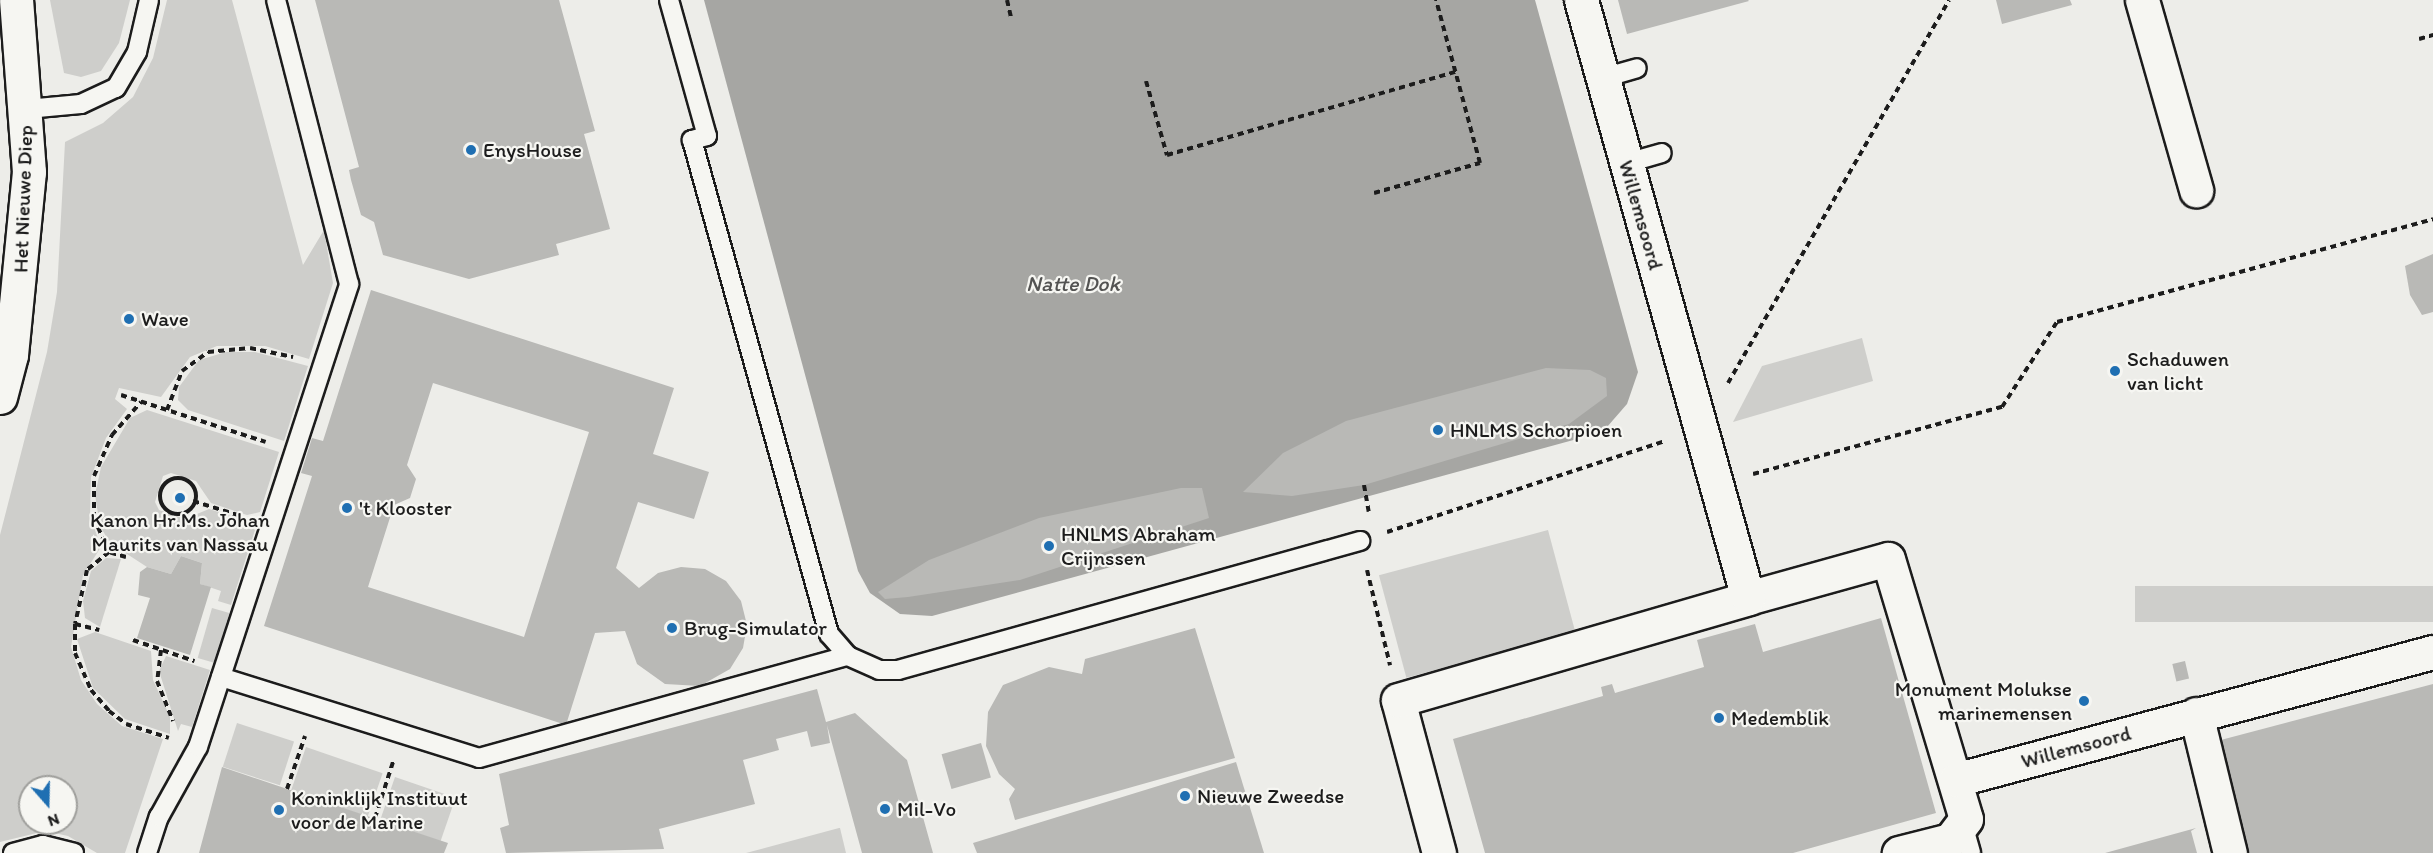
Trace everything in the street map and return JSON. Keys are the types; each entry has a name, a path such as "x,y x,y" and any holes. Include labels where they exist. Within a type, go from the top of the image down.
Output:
{"street":[{"name":"Het Nieuwe Diep","path":"0,397 10,273 29,172 27,110 16,0"},
{"name":"Willemsoord","path":"1581,0 1748,598"},
{"path":"2142,0 2196,190"},
{"path":"1439,853 1398,700 1888,559 1955,780 1967,841 1950,840 1899,853"},
{"name":"Willemsoord","path":"1955,780 2433,651"},
{"path":"2196,714 2230,853"}],"lane":[{"path":"27,110 81,104 116,88 137,52 149,0"},
{"path":"147,853 159,817 198,747 349,284 347,262 276,0"},
{"path":"669,0 707,136 692,140 830,634 848,656 879,670 898,670 1360,541"},
{"path":"1603,78 1637,68"},
{"path":"1627,163 1662,153"},
{"path":"222,674 479,758 848,656"},
{"path":"13,853 44,845 74,853"}],"path":[{"path":"1006,0 1011,18"},
{"path":"1374,193 1480,163 1436,0"},
{"path":"1398,700 1360,541 1701,429 1949,0"},
{"path":"2419,39 2433,35"},
{"path":"1146,81 1167,155 1455,72"},
{"path":"1716,483 2002,407 2057,322 2433,219"},
{"path":"167,410 182,372 218,349 276,352 323,366"},
{"path":"121,395 295,451"},
{"path":"126,557 109,552 94,518 94,476 112,435 141,402"},
{"path":"172,476 194,484 193,501 183,515 159,501 172,476"},
{"path":"193,501 271,526"},
{"path":"109,552 87,570 75,624 79,666 99,701 126,724 198,747"},
{"path":"75,624 99,630"},
{"path":"133,640 222,674"},
{"path":"161,650 157,681 174,727"},
{"path":"287,789 315,706"},
{"path":"173,733 173,739"},
{"path":"375,818 402,734"}],"shaded area":[{"path":"50,0 130,0 119,43 101,71 81,77 64,73"},
{"path":"167,0 232,0 303,265 324,230 333,283 309,359 265,346 217,346 190,357 161,397 119,388 115,399 127,409 106,438 91,477 90,516 101,547 83,575 71,647 81,680 97,704 122,726 163,739 125,853 97,853 63,835 78,835 78,775 18,775 18,835 29,835 0,842 0,535 47,352 57,292 65,142 103,123 133,97 153,58"},
{"path":"1862,338 1873,381 1733,422 1762,366"},
{"path":"226,352 255,352 308,366 284,441 188,410 178,400 179,387 199,360"},
{"path":"147,410 279,452 260,512 247,515 211,503 196,481 171,473 163,476 155,502 159,510 185,519 209,509 246,521 255,530 231,605 218,601 221,591 200,584 202,563 181,556 171,574 147,567 110,543 100,526 95,495 101,467 130,418"},
{"path":"1548,530 1575,632 1406,678 1379,575"},
{"path":"106,558 121,559 100,627 85,618 83,601 91,571"},
{"path":"2135,586 2433,586 2433,622 2135,622"},
{"path":"212,608 229,613 215,663 198,658"},
{"path":"95,632 151,651 153,680 170,717 170,734 125,719 93,688 77,639"},
{"path":"166,656 210,670 192,727 181,724 178,731 159,671"},
{"path":"237,723 294,742 280,785 223,767"},
{"path":"306,747 383,773 368,817 291,790"},
{"path":"395,777 456,798 441,841 380,820"},
{"path":"839,828 846,853 746,853"}],"water":[{"name":"Natte Dok","path":"704,0 1535,0 1638,372 1627,404 1607,427 1588,436 932,616 900,614 870,593 858,571"}],"building":[{"name":"EnysHouse","path":"315,0 559,0 595,131 584,134 610,229 556,244 559,255 469,279 383,255 374,222 361,215 351,180 349,170 359,167"},
{"path":"1618,0 1748,0 1749,1 1627,34"},
{"path":"1996,0 2070,0 2072,5 2002,24"},
{"path":"2433,254 2433,312 2422,315 2410,295 2405,266"},
{"name":"'t Klooster","path":"371,290 674,388 653,454 709,472 694,519 638,502 616,568 639,588 658,573 681,567 705,569 726,581 741,601 747,625 743,648 730,669 700,686 665,684 637,664 625,631 595,633 566,725 264,626 312,476 301,473 312,438 323,441","holes":["433,383 589,432 524,637 368,587 394,505 410,498 416,479 407,465"]},
{"name":"HNLMS Schorpioen","path":"1546,368 1590,370 1606,378 1607,396 1569,424 1364,485 1292,496 1243,492 1283,453 1346,421"},
{"name":"HNLMS Abraham Crijnssen","path":"1181,488 1202,488 1209,518 1020,580 885,599 878,592 929,560 1039,518"},
{"path":"181,556 202,563 200,584 211,587 190,655 137,638 150,598 138,595 140,572 147,567 171,574"},
{"name":"Medemblik","path":"1881,618 1936,813 1793,853 1485,853 1453,739 1603,696 1601,687 1612,684 1615,693 1704,667 1697,640 1755,624 1763,652"},
{"path":"1195,628 1235,758 1015,820 1009,799 1015,789 999,774 986,746 988,712 1003,685 1049,667 1082,674 1085,659"},
{"path":"2185,661 2189,679 2176,681 2172,664"},
{"path":"2433,684 2433,853 2245,853 2217,741"},
{"path":"817,689 826,722 855,713 907,760 933,853 862,853 827,725 830,743 811,747 807,731 776,739 779,750 743,760 755,804 659,829 664,849 506,853 500,828 509,825 499,774"},
{"path":"981,743 991,778 952,789 942,754"},
{"name":"Nieuwe Zweedse","path":"1236,762 1264,853 977,853 973,843"},
{"name":"Koninklijk Instituut voor de Marine","path":"222,767 448,843 444,853 199,853"},
{"path":"2196,828 2191,831 2197,853 2105,853"}],"place":[{"name":"EnysHouse","path":"471,150"},
{"name":"Wave","path":"129,319"},
{"name":"Schaduwen van licht","path":"2115,371"},
{"name":"HNLMS Schorpioen","path":"1438,430"},
{"name":"Kanon Hr.Ms. Johan Maurits van Nassau","path":"180,498"},
{"name":"'t Klooster","path":"347,508"},
{"name":"HNLMS Abraham Crijnssen","path":"1049,546"},
{"name":"Brug-Simulator","path":"672,628"},
{"name":"Monument Molukse marinemensen","path":"2084,701"},
{"name":"Medemblik","path":"1719,718"},
{"name":"Nieuwe Zweedse","path":"1185,796"},
{"name":"Mil-Vo","path":"885,809"},
{"name":"Koninklijk Instituut voor de Marine","path":"279,810"}]}
